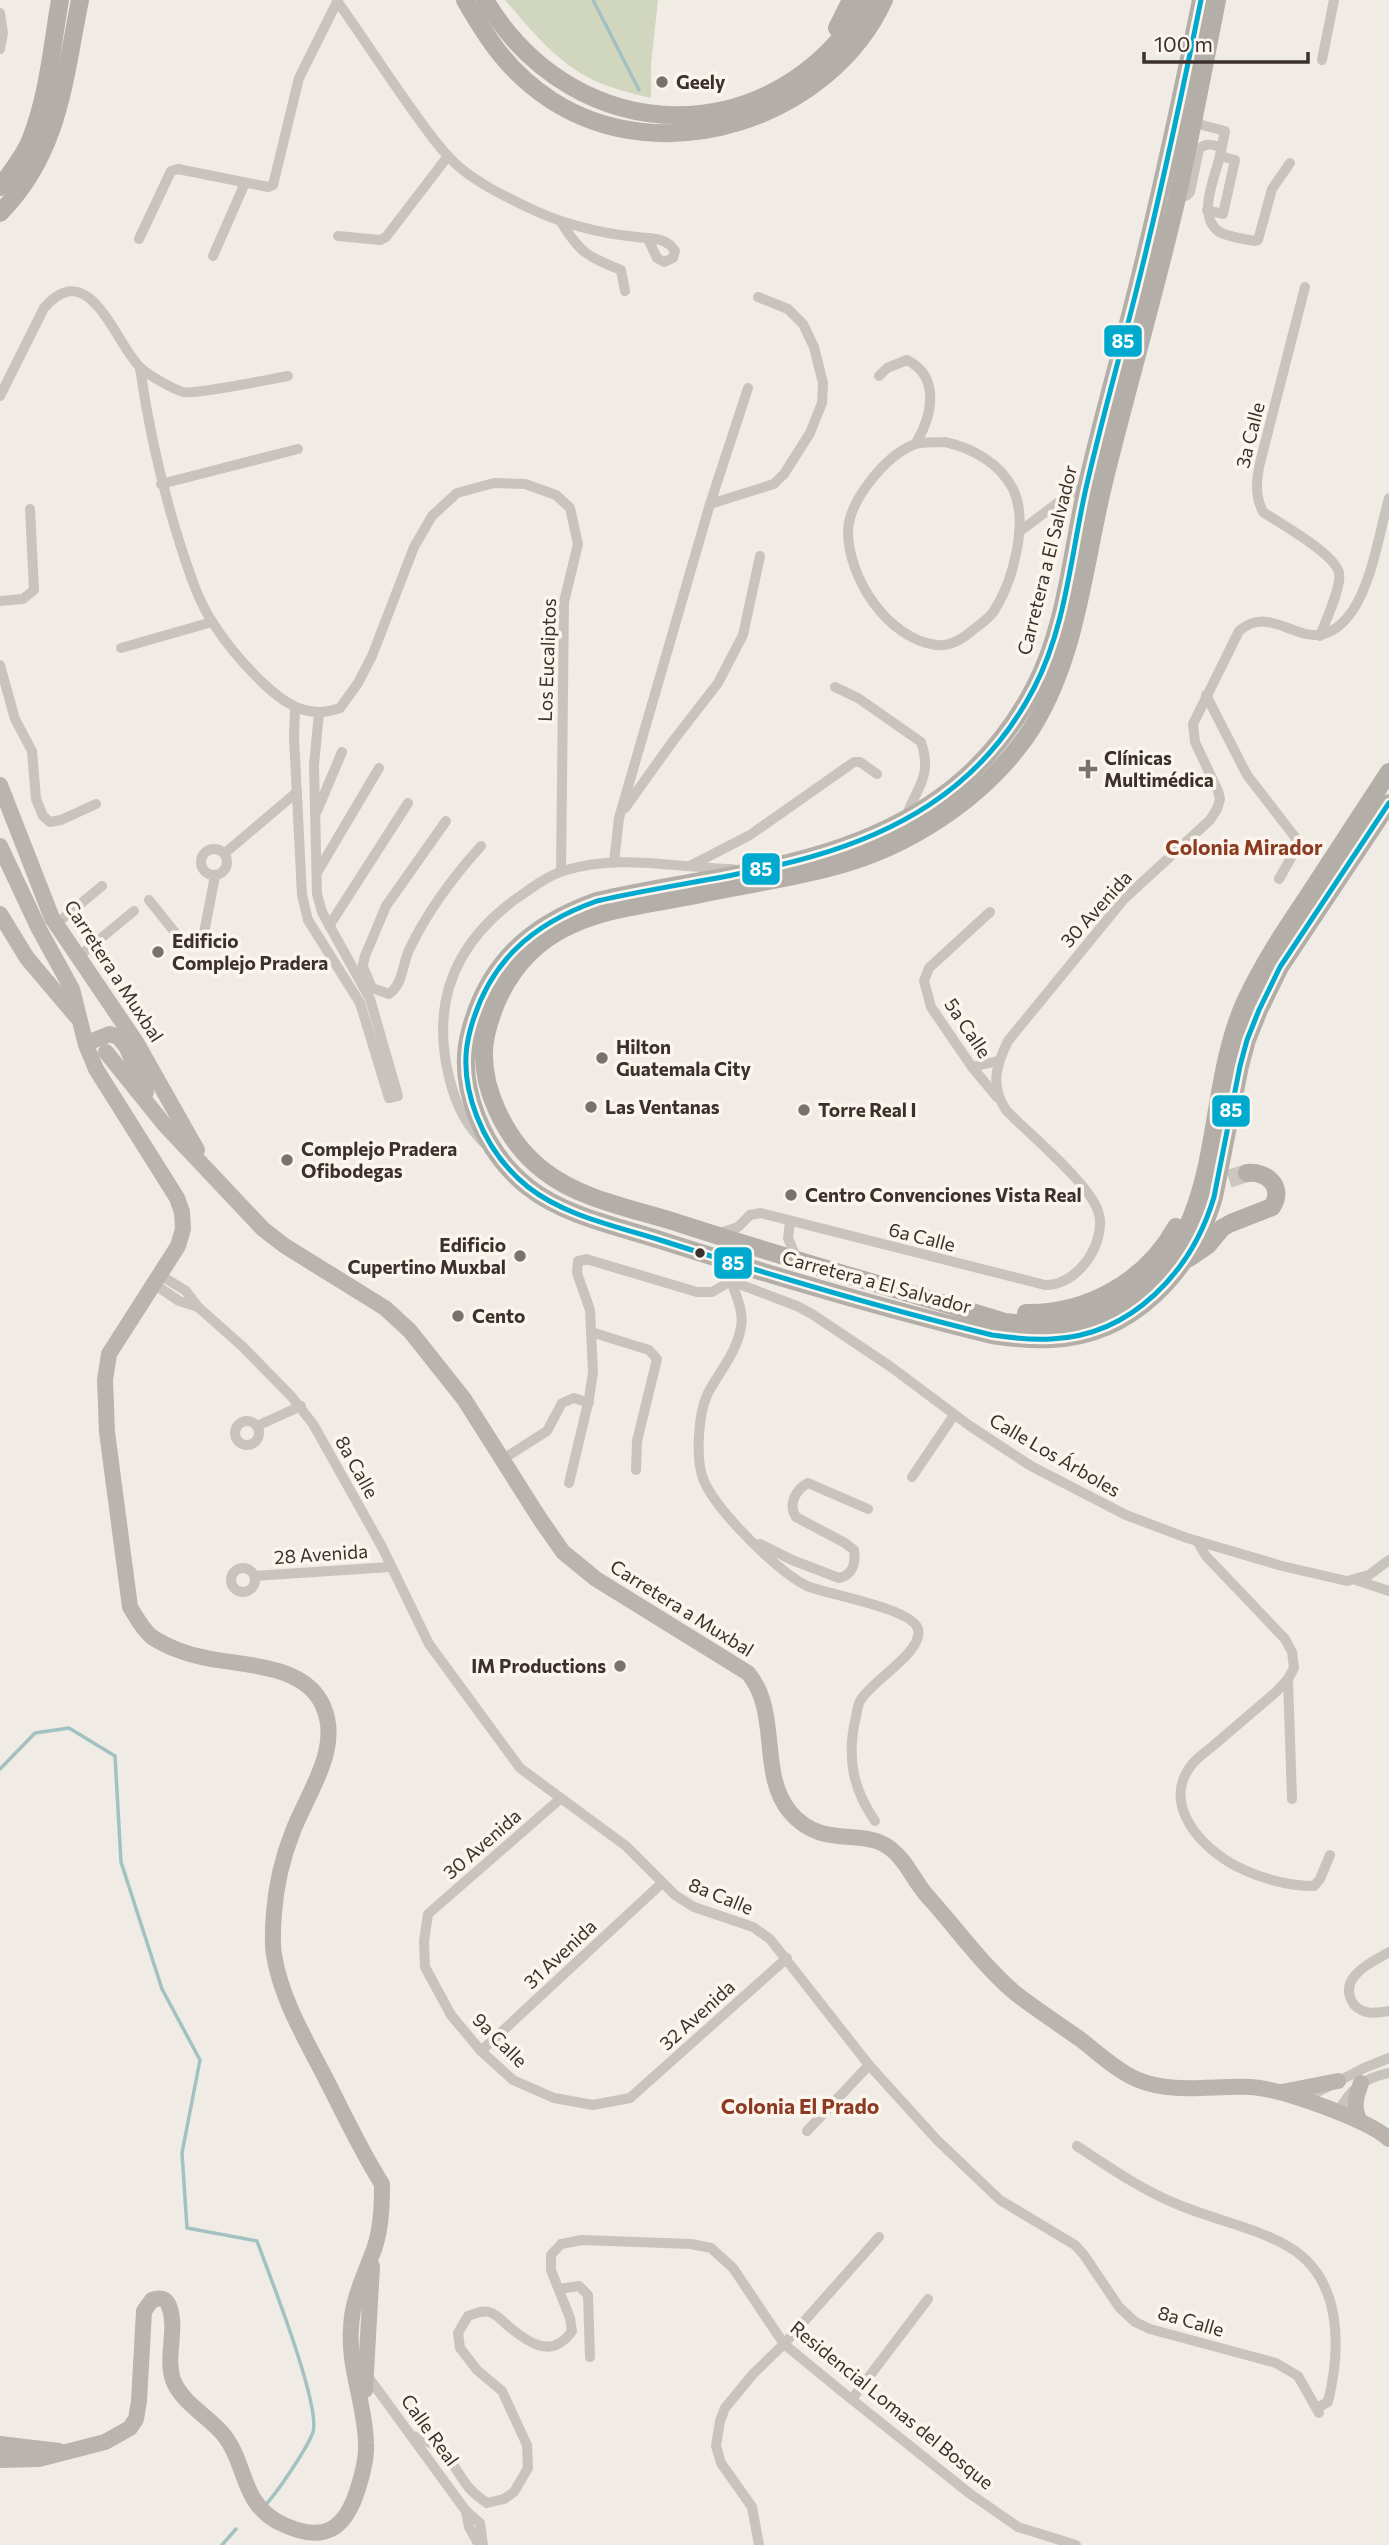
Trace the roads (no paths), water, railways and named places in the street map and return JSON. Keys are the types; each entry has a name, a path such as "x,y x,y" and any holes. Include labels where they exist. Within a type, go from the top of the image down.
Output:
{"highway":[{"path":"0,187 18,163 35,126 60,0"},
{"path":"0,212 41,159 50,136 58,113 80,0"},
{"path":"465,0 490,44 535,89 553,102 616,128 666,133 703,130 747,120 805,92 859,43 884,0"},
{"path":"485,0 498,22 520,49 546,72 585,96 648,114 704,113 737,106 773,92 820,59 847,30 868,0"},
{"path":"820,59 851,0"},
{"name":"Carretera a El Salvador","path":"1201,0 1152,227 1086,487 1059,618 1036,685 1010,729 981,764 923,800 904,820 874,836 851,845 756,870 638,891 578,908 538,929 520,943 484,988 468,1037 468,1088 481,1124 494,1149 516,1175 528,1187 576,1213 733,1273 992,1335 1021,1339 1054,1339 1081,1334 1111,1324 1133,1312 1169,1282 1196,1242 1211,1208 1240,1066 1259,1010 1280,967 1389,803"},
{"name":"Carretera a El Salvador","path":"1217,0 1192,119 1195,145 1177,195 1105,479 1067,646 1044,707 1025,738 993,776 947,814 870,855 835,867 615,910 570,925 530,951 498,995 486,1035 485,1069 498,1111 510,1133 529,1157 544,1171 584,1193 1004,1322 1052,1325 1100,1313 1144,1287 1166,1264 1181,1242 1197,1208 1222,1075 1236,1025 1246,1001 1282,935 1389,772"},
{"path":"1184,1262 1208,1245 1222,1228 1272,1208 1277,1194 1273,1182 1261,1174 1247,1174"},
{"path":"930,1299 1016,1313 1043,1313 1090,1303 1114,1291 1151,1262 1188,1209"}],"main road":[{"name":"Carretera a Muxbal","path":"0,785 54,921 136,1042 208,1171"},
{"path":"0,802 33,893 54,921"},
{"path":"0,846 39,929 72,989 78,1018 100,1076 173,1190 182,1212 183,1229 178,1246 108,1354 105,1380 107,1432 130,1607 142,1627 153,1637 179,1650 205,1658 244,1663 285,1674 307,1686 317,1695 324,1707 328,1750 292,1832 281,1873 274,1914 274,1954 295,2018 382,2184 382,2206 356,2346 355,2384 367,2446 363,2473 350,2510 341,2524 332,2531 320,2535 305,2533 279,2522 259,2507 251,2496 225,2437 181,2393 174,2381 170,2367 171,2314 167,2302 157,2298 149,2302 144,2311 139,2401 136,2419 130,2428 115,2438 39,2459 0,2460"},
{"path":"0,864 29,930 48,961"},
{"path":"0,914 27,958 78,1018"},
{"path":"89,1043 110,1034 118,1037 126,1046 155,1113"},
{"name":"Carretera a Muxbal","path":"110,1057 155,1113 263,1229 285,1246 385,1308 410,1331 464,1399 564,1552 582,1568 748,1673 756,1683 765,1705 774,1779 790,1812 819,1833 835,1838 881,1842 892,1849 922,1891 1018,1996 1133,2078 1167,2088 1254,2087 1280,2092 1359,2120 1389,2139"},
{"path":"1280,2092 1338,2081"},
{"path":"1359,2120 1354,2109 1361,2083"},
{"path":"356,2346 365,2372 365,2391 361,2405"},
{"path":"0,2444 61,2451"}],"street":[{"path":"1322,60 1334,0"},
{"path":"139,239 171,171 178,169 268,187 273,185 299,78 338,1 394,84 457,165 526,207 561,222 598,233 648,239"},
{"path":"0,13 3,33 0,49"},
{"path":"1192,119 1202,125 1225,131 1207,210 1211,224 1219,232 1258,240 1272,189 1290,163"},
{"path":"1195,145 1208,144 1221,152"},
{"path":"338,236 380,240 386,237 448,156"},
{"path":"213,256 245,183"},
{"path":"561,222 571,239 588,257 621,270 625,291"},
{"name":"3a Calle","path":"1305,287 1260,463 1256,491 1264,512 1331,559 1339,574 1320,636"},
{"path":"0,396 44,308 52,298 64,293 80,293 92,300 140,368 161,484 193,584 212,622 252,673 274,693 295,709 319,713 314,765 317,894 322,912 338,944 372,988 389,994 396,989 409,951 450,881 481,846"},
{"path":"710,504 774,484 784,474 810,433 822,403 823,383 814,347 803,324 788,309 758,297"},
{"path":"879,376 887,368 907,360 921,367 928,381 930,411 927,425 916,443"},
{"path":"140,368 182,392 189,393 288,376"},
{"path":"614,862 619,818 710,504 748,388"},
{"path":"945,442 965,447 984,457 1012,487 1017,502 1019,532 1013,566 993,613 965,637 953,643 939,645 923,641 895,626 862,583 853,558 848,529 860,495 876,473 901,451 916,443 945,442"},
{"path":"161,484 298,450"},
{"name":"Los Eucaliptos","path":"319,713 340,708 358,683 372,656 414,547 432,516 457,493 494,483 525,479 556,495 570,508 575,520 578,544 564,602 561,872"},
{"path":"1019,532 1068,495 1086,487"},
{"path":"1320,636 1332,631 1353,610 1372,566 1389,498"},
{"path":"0,601 23,598 34,590 30,509"},
{"path":"619,818 718,683 743,635 760,556"},
{"path":"121,648 212,622"},
{"name":"30 Avenida","path":"998,1061 1008,1041 1124,899 1200,830 1217,810 1219,791 1194,735 1193,724 1239,631 1248,623 1269,622 1308,635 1320,636"},
{"path":"0,665 15,719 32,751 36,799 44,816 50,822 61,820 96,804"},
{"path":"835,687 858,698 921,742 925,754 923,800"},
{"path":"1206,695 1247,775 1295,837 1297,847 1279,879"},
{"path":"295,709 302,895 309,919 360,1003 389,1098 398,1096 361,973 369,945 386,906 446,821"},
{"path":"316,814 342,752"},
{"path":"687,868 750,835 854,762 860,762 877,774"},
{"path":"317,873 379,768"},
{"path":"225,853 297,792"},
{"path":"329,926 408,803"},
{"path":"212,849 225,853 227,868 220,875 215,876 203,870 202,856 212,849"},
{"path":"516,1175 479,1138 461,1114 452,1090 442,1043 444,1008 451,980 464,953 481,929 544,879 589,865 649,862 687,868 756,870"},
{"path":"149,900 177,935 185,941 199,939 204,933 215,876"},
{"path":"54,921 103,886"},
{"path":"78,957 134,911"},
{"name":"5a Calle","path":"990,912 929,968 924,981 931,1007 972,1067 999,1099"},
{"path":"327,950 338,944"},
{"path":"972,1067 998,1061 995,1073 999,1099"},
{"name":"6a Calle","path":"713,1234 738,1227 755,1213 1045,1285 1062,1282 1084,1265 1092,1253 1099,1233 1099,1212 1086,1189 1006,1110 999,1099"},
{"path":"790,1222 788,1238 797,1260"},
{"path":"569,1483 589,1403 593,1372 590,1310 577,1273 580,1260 697,1292 712,1292 733,1273"},
{"path":"733,1273 741,1327 732,1353 707,1395 699,1427 703,1480 718,1505 753,1542 773,1562 805,1585 881,1607 915,1622 919,1631 918,1640 909,1653 875,1683 860,1702 854,1725 850,1761 854,1782 875,1821"},
{"name":"Calle Los Árboles","path":"733,1273 812,1314 1031,1466 1095,1500 1197,1541 1282,1566 1347,1581 1356,1580 1389,1591"},
{"name":"8a Calle","path":"157,1279 186,1291 198,1307 242,1346 301,1406 382,1547 429,1644 520,1768 626,1846 675,1895 694,1907 753,1927 770,1939 895,2095 989,2191 1008,2206 1075,2245 1119,2308 1135,2322 1150,2329 1276,2363 1298,2376 1317,2411 1328,2402 1335,2375 1336,2349 1331,2299 1312,2267 1291,2248 1178,2205 1124,2178 1077,2146"},
{"path":"591,1332 649,1350 657,1359 637,1441 636,1470"},
{"path":"503,1459 547,1431 562,1403 574,1398 589,1403"},
{"path":"257,1426 301,1406"},
{"path":"912,1477 954,1415"},
{"path":"753,1542 839,1578 846,1577 852,1570 854,1550 796,1517 792,1502 797,1492 808,1483 868,1509"},
{"path":"1197,1541 1223,1576 1284,1639 1292,1652 1294,1668 1276,1692 1190,1766 1181,1786 1182,1812 1192,1828 1227,1859 1272,1880 1298,1886 1314,1886 1320,1879 1330,1855"},
{"path":"1356,1580 1369,1575 1389,1560"},
{"name":"28 Avenida","path":"254,1576 390,1566"},
{"path":"1288,1679 1292,1799"},
{"name":"30 Avenida","path":"428,1914 559,1799"},
{"name":"31 Avenida","path":"481,2051 662,1883"},
{"name":"9a Calle","path":"428,1914 424,1941 425,1967 451,2015 481,2051 513,2080 554,2098 593,2105 630,2098"},
{"path":"1389,1952 1366,1966 1352,1979 1349,1987 1349,1995 1358,2009 1366,2012 1389,2011"},
{"name":"32 Avenida","path":"630,2098 787,1958"},
{"path":"1302,2100 1389,2058"},
{"path":"807,2131 869,2065"},
{"path":"1338,2113 1350,2093 1361,2083 1389,2073"},
{"path":"759,2545 752,2507 721,2463 716,2446 725,2408 879,2237"},
{"name":"Residencial Lomas del Bosque","path":"414,2435 446,2454 463,2484 487,2502 504,2498 514,2492 528,2468 527,2445 502,2391 477,2370 460,2348 458,2333 467,2316 481,2311 492,2312 532,2343 547,2348 564,2342 572,2331 570,2318 551,2270 551,2255 561,2244 582,2240 691,2244 711,2248 733,2268 784,2344 969,2493 1018,2527 1076,2545"},
{"path":"559,2289 579,2287 588,2295 590,2357"},
{"path":"852,2399 928,2298"},
{"name":"Calle Real","path":"365,2372 414,2435 466,2511 469,2527 481,2545"}],"waterway":[{"path":"593,0 639,90"},
{"path":"0,1769 35,1733 69,1728 115,1756 121,1862 162,1989 200,2060 182,2153 187,2228 257,2241 309,2395 313,2432 292,2470 266,2504"},
{"path":"222,2545 236,2529"}],"tunnel":[{"path":"1203,1187 1247,1173"}],"place":[{"name":"Geely","path":"662,82"},
{"name":"Clínicas Multimédica","path":"1088,769"},
{"name":"Edificio Complejo Pradera","path":"158,952"},
{"name":"Hilton Guatemala City","path":"602,1058"},
{"name":"Las Ventanas","path":"591,1107"},
{"name":"Torre Real I","path":"804,1110"},
{"name":"Complejo Pradera Ofibodegas","path":"287,1160"},
{"name":"Centro Convenciones Vista Real","path":"791,1195"},
{"name":"Edificio Cupertino Muxbal","path":"520,1256"},
{"name":"Cento","path":"458,1316"},
{"name":"IM Productions","path":"620,1666"}],"district":[{"name":"Colonia Mirador","path":"1244,848"},
{"name":"Colonia El Prado","path":"800,2107"}]}
